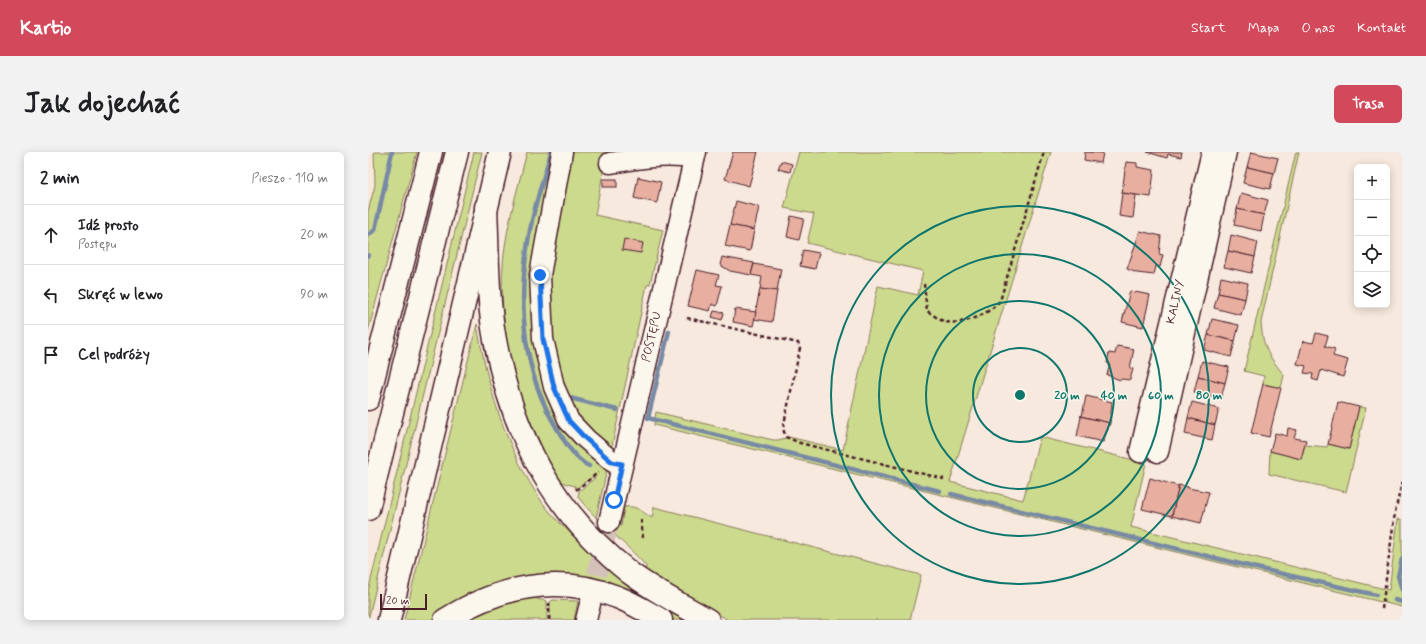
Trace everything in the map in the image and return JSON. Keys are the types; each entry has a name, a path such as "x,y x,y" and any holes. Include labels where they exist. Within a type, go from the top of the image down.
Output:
{"highway":[{"path":"368,399 431,152"},
{"path":"368,509 457,152"},
{"path":"389,620 500,152"},
{"path":"486,207 495,339 505,381 532,458 569,513 597,544 632,574 708,620"},
{"path":"445,620 480,600 509,590 549,585 588,588 601,592 632,604 661,620"}],"street":[{"path":"562,152 540,275 543,339 554,387 569,421 586,439 612,462 622,464"},
{"name":"KALINY","path":"1212,152 1149,452 1226,152"},
{"path":"610,163 696,155"},
{"name":"POSTĘPU","path":"609,522 696,155"}],"path":[{"path":"924,284 927,311 942,321 962,323 994,308 1000,301 1044,152"},
{"path":"687,318 798,343 800,348 783,429 786,437 800,443 944,479"},
{"path":"576,490 597,474"},
{"path":"1382,609 1395,512 1402,482"},
{"path":"641,520 643,538"},
{"path":"549,602 549,620"}],"green space":[{"path":"374,152 417,152 368,331 368,211 375,185"},
{"path":"474,152 482,152 368,620 368,592"},
{"path":"527,152 558,152 544,370 608,465 596,517 578,497 579,491 595,478 594,476 576,489 575,486 564,483 560,479 549,462 519,389 506,339 502,287 503,260 509,224"},
{"path":"566,152 607,152 595,215 663,230 650,284 647,285 610,455 588,437 557,385 545,277"},
{"path":"799,152 1051,152 950,482 1023,500 1040,437 1146,463 1131,527 1389,590 1398,519 1402,520 1402,607 654,425 656,412 773,440 789,437 843,450 878,286 918,295 923,271 807,243 814,214 784,208"},
{"path":"1296,152 1299,152 1261,322 1263,339 1267,351 1284,375 1281,388 1263,384 1264,376 1244,371"},
{"path":"477,324 492,394 508,439 529,482 542,502 558,520 616,577 642,594 688,620 672,620 645,604 532,576 504,581 478,591 457,602 432,620 404,620"},
{"path":"1359,407 1366,408 1346,492 1269,474 1270,451 1301,459 1305,445 1327,447 1328,444 1349,449"},
{"path":"624,507 636,508 652,518 654,507 921,575 910,620 728,620 645,570 646,566 638,557 597,518 621,526"},
{"path":"536,594 537,599 547,601 547,620 461,620 472,612"},
{"path":"553,600 578,601 574,620 550,620 550,602"}],"building":[{"path":"733,152 758,152 749,186 725,179"},
{"path":"1085,152 1103,153 1101,163 1084,160"},
{"path":"1147,152 1182,152 1181,157 1168,154 1167,158"},
{"path":"1251,152 1278,158 1274,173 1247,167"},
{"path":"781,161 792,164 790,172 778,169"},
{"path":"1126,162 1137,163 1137,167 1154,170 1151,197 1122,193"},
{"path":"1247,167 1274,173 1270,189 1243,183"},
{"path":"638,177 661,182 657,203 634,198"},
{"path":"603,179 617,179 617,187 603,187"},
{"path":"1122,193 1136,195 1133,218 1119,216"},
{"path":"1241,193 1268,200 1264,215 1237,209"},
{"path":"736,201 759,207 754,230 730,225"},
{"path":"1237,209 1264,215 1261,231 1234,225"},
{"path":"791,216 804,219 799,240 787,237"},
{"path":"730,225 754,230 750,251 725,246"},
{"path":"1140,231 1161,236 1159,254 1163,255 1160,267 1156,266 1154,275 1137,273 1127,269"},
{"path":"1231,235 1258,242 1255,257 1228,251"},
{"path":"624,239 643,243 641,253 622,250"},
{"path":"803,250 819,253 815,269 800,266"},
{"path":"1228,251 1255,257 1251,273 1224,267"},
{"path":"722,257 754,263 751,275 730,271 720,265"},
{"path":"754,264 781,269 777,291 760,289 762,277 751,275"},
{"path":"697,270 719,275 716,285 722,286 717,306 712,304 710,311 688,306"},
{"path":"1221,277 1248,283 1245,299 1218,293"},
{"path":"760,289 777,291 772,322 754,319"},
{"path":"1130,291 1150,295 1143,327 1122,322"},
{"path":"1218,293 1245,299 1241,315 1214,308"},
{"path":"735,309 756,312 753,326 733,322"},
{"path":"714,311 724,313 722,320 712,317"},
{"path":"1212,319 1239,325 1235,341 1208,335"},
{"path":"1316,333 1328,336 1325,346 1335,349 1333,356 1348,360 1343,377 1321,370 1318,381 1312,379 1313,374 1304,373 1306,366 1297,364 1303,341 1313,343"},
{"path":"1208,335 1235,341 1231,357 1204,350"},
{"path":"1117,346 1134,349 1130,368 1133,369 1130,380 1120,380 1107,375 1110,364 1107,363 1109,353 1115,354"},
{"path":"1202,361 1229,367 1225,383 1198,376"},
{"path":"1198,376 1225,383 1221,398 1194,392"},
{"path":"1263,384 1281,388 1269,437 1251,433"},
{"path":"1086,396 1112,402 1110,423 1080,416 1082,416"},
{"path":"1192,402 1219,409 1215,425 1188,418"},
{"path":"1338,402 1359,407 1349,449 1328,444"},
{"path":"1080,416 1110,423 1103,442 1077,436"},
{"path":"1188,418 1215,425 1212,440 1185,434"},
{"path":"1288,428 1297,430 1294,438 1306,440 1301,459 1270,451 1275,433 1287,436"},
{"path":"1150,478 1178,486 1179,485 1172,516 1142,509"},
{"path":"1179,485 1209,492 1201,523 1172,516"}],"waterway":[{"path":"368,235 375,230 392,152"},
{"path":"551,152 534,212 524,271 523,294 526,340 536,384 545,405 558,431 574,454 589,466"},
{"path":"669,331 648,418 940,491"},
{"path":"566,397 617,410"},
{"path":"951,494 1265,570 1376,595"},
{"path":"1402,559 1398,576 1402,590"},
{"path":"1395,600 1402,602"}],"tunnel":[{"path":"590,604 609,522"}],"route":[{"path":"540,275 543,339 554,387 569,421 596,449 612,462 622,464 614,500"}]}
